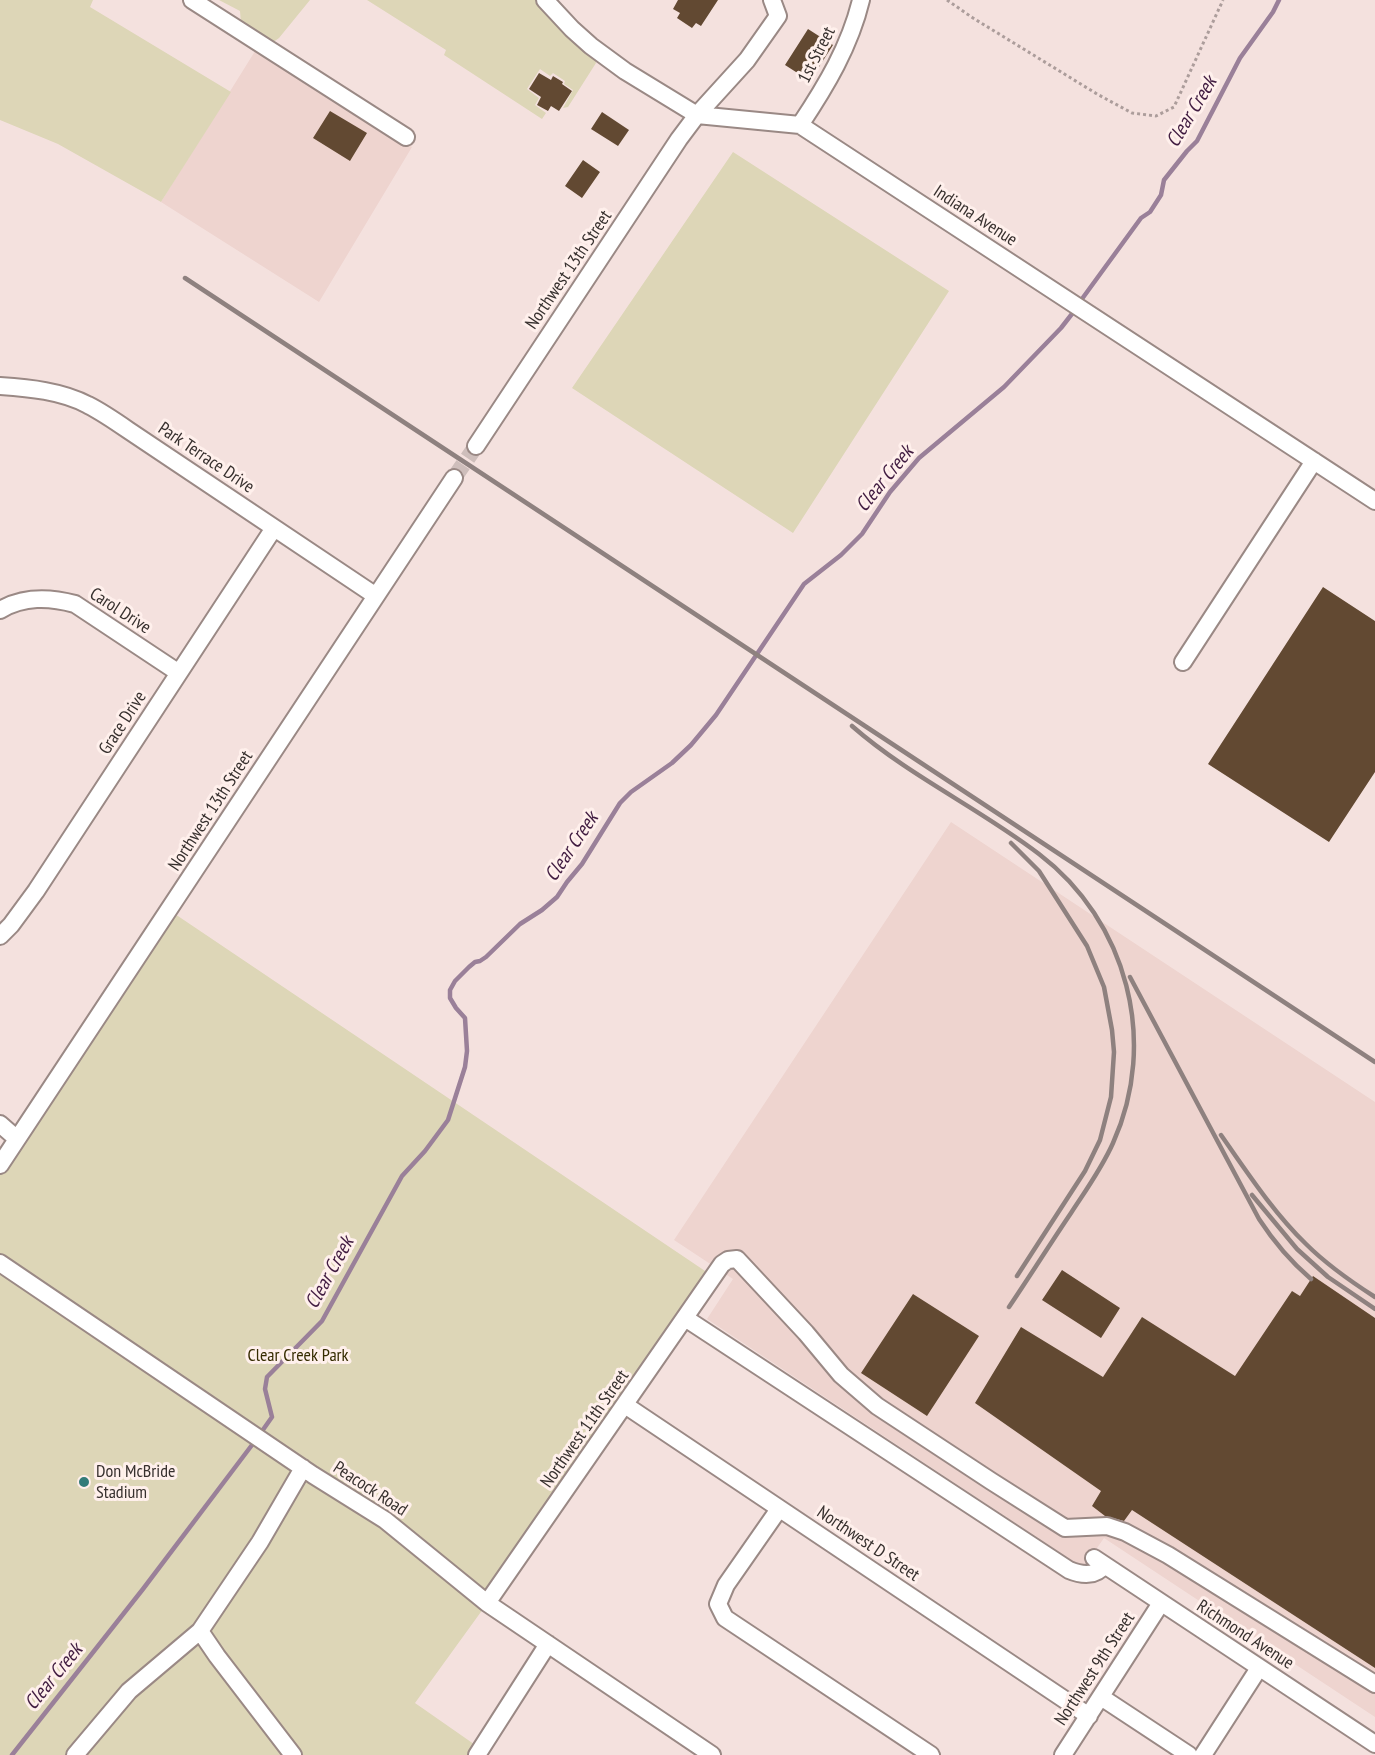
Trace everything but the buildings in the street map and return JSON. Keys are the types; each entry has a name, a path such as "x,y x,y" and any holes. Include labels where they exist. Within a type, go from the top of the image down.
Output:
{"street":[{"path":"192,0 406,137"},
{"name":"Indiana Avenue","path":"545,0 591,46 626,71 697,115 800,125 1375,501"},
{"name":"Northwest 13th Street","path":"476,446 697,115 747,60 778,16 772,0"},
{"name":"1st Street","path":"800,125 844,49 856,23 861,0"},
{"name":"Park Terrace Drive","path":"0,386 58,394 86,404 376,596"},
{"path":"1183,662 1314,460"},
{"name":"Northwest 13th Street","path":"0,1165 454,478"},
{"name":"Grace Drive","path":"0,936 36,891 273,528"},
{"name":"Carol Drive","path":"0,610 25,600 35,599 57,599 75,604 179,673"},
{"path":"0,1124 16,1138"},
{"name":"Northwest 11th Street","path":"487,1603 722,1264 728,1260 737,1259 790,1315 841,1375 876,1406 1065,1528 1107,1526 1125,1532 1168,1555 1375,1684"},
{"name":"Peacock Road","path":"0,1263 298,1465 385,1520 487,1603 712,1755"},
{"name":"Richmond Avenue","path":"685,1318 1069,1570 1086,1574 1093,1573 1101,1569 1099,1561 1259,1668 1370,1747"},
{"name":"Northwest D Street","path":"625,1405 1089,1716"},
{"path":"75,1755 129,1691 200,1631 260,1542 298,1465"},
{"path":"780,1509 726,1585 718,1604 725,1617 931,1755"},
{"name":"Northwest 9th Street","path":"1063,1755 1161,1604"},
{"path":"200,1631 293,1755"},
{"path":"483,1753 548,1644"},
{"path":"1203,1755 1259,1668"},
{"path":"1101,1696 1189,1755"}],"path":[{"path":"946,0 1132,113 1156,116 1173,107 1223,0"}],"shaded area":[{"path":"257,48 412,147 319,302 161,202"},
{"path":"951,822 1375,1102 1375,1717 1104,1538 1083,1568 707,1319 733,1279 674,1240"}],"green space":[{"path":"0,0 93,0 90,7 231,92 161,202 58,144 0,120"},
{"path":"219,0 310,0 279,38 272,43 241,23 240,11"},
{"path":"367,0 536,0 549,16 595,59 596,63 568,107 563,108 573,90 553,73 550,76 540,69 527,89 539,98 535,105 546,113 542,119 444,55 446,50"},
{"path":"733,152 949,291 793,533 572,388"},
{"name":"Clear Creek Park","path":"169,910 714,1277 512,1569 415,1703 481,1749 477,1755 0,1755 0,1165"}],"waterway":[{"name":"Clear Creek","path":"1079,303 1141,218 1150,212 1161,195 1164,180 1197,141 1240,58 1279,0"},
{"name":"Clear Creek","path":"260,1434 272,1417 265,1389 267,1377 322,1321 402,1176 425,1151 448,1120 465,1067 467,1051 465,1018 450,998 450,990 455,981 475,962 486,957 520,924 557,897 582,864 620,803 631,792 672,763 691,745 716,715 804,584 841,555 862,534 890,492 919,458 1004,387 1061,328 1075,310"},
{"name":"Clear Creek","path":"12,1755 143,1589 255,1441"}],"tunnel":[{"path":"454,478 476,446"}],"railway":[{"path":"185,278 1375,1062"},
{"path":"852,726 897,761 1016,837 1069,881 1094,913 1113,948 1126,985 1133,1024 1133,1064 1127,1104 1113,1143 1094,1179 1009,1307"},
{"path":"1011,843 1039,871 1087,946 1104,987 1114,1052 1111,1097 1100,1140 1085,1171 1017,1276"},
{"path":"1130,977 1259,1219 1270,1236 1311,1279"},
{"path":"1221,1135 1294,1232 1330,1266 1375,1297"},
{"path":"1252,1195 1297,1249 1328,1277 1375,1309"}],"place":[{"name":"Don McBride Stadium","path":"84,1482"}]}
